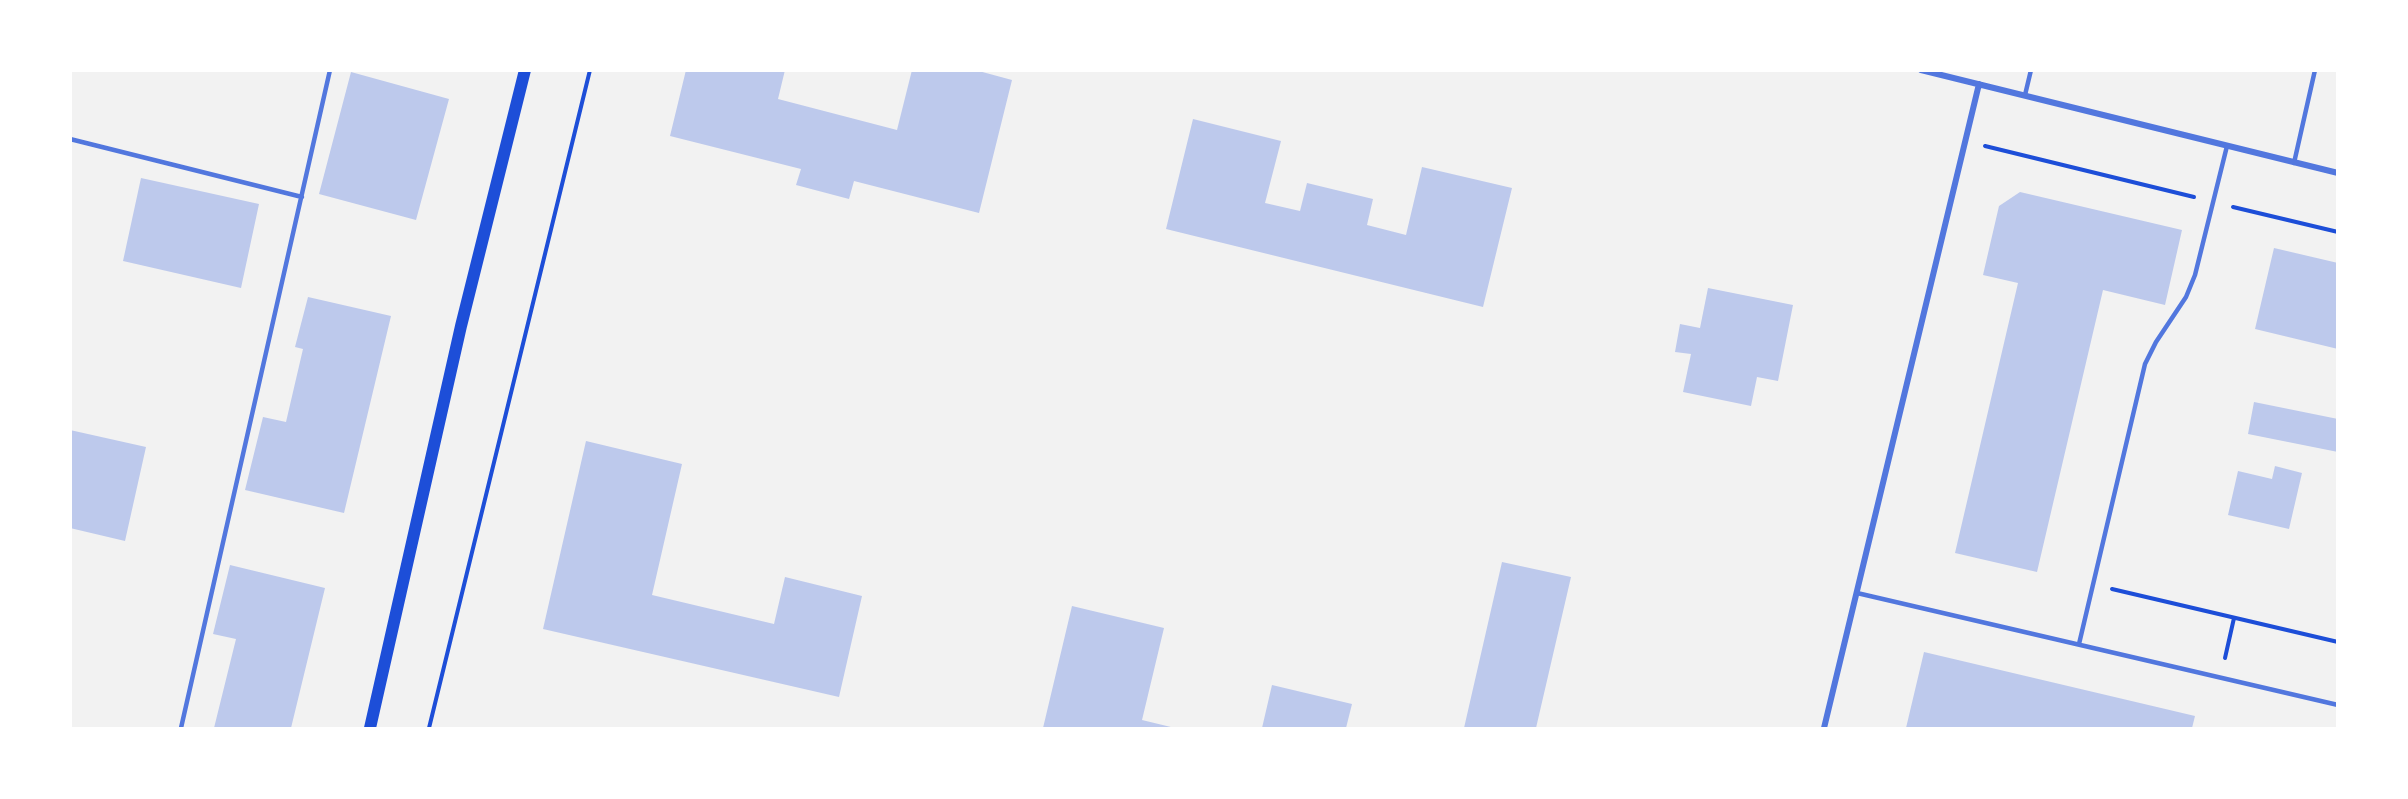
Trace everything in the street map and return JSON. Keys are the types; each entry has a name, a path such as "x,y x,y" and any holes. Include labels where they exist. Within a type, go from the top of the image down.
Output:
{"main road":[{"path":"370,729 461,326 524,71"}],"street":[{"path":"1922,70 2337,173"},
{"path":"1824,729 1979,84"}],"lane":[{"path":"181,729 330,70"},
{"path":"2025,95 2031,70"},
{"path":"2294,163 2316,70"},
{"path":"70,139 302,197"},
{"path":"2079,644 2145,364 2156,342 2186,297 2195,275 2227,146"},
{"path":"1857,593 2337,705"}],"path":[{"path":"429,729 590,70"},
{"path":"1964,141 2337,232"},
{"path":"2093,585 2337,642"},
{"path":"2221,678 2234,618"}],"building":[{"path":"686,70 785,70 778,99 897,130 912,70 975,70 1012,80 979,213 854,181 849,199 796,185 801,169 670,136"},
{"path":"351,72 449,99 416,220 319,194"},
{"path":"1193,119 1281,141 1265,203 1300,211 1307,183 1373,199 1367,225 1406,235 1422,167 1512,188 1483,307 1166,229"},
{"path":"141,178 259,204 241,288 123,261"},
{"path":"2020,192 2182,230 2165,305 2103,290 2037,572 1955,553 2018,283 1983,275 1999,206"},
{"path":"2274,248 2338,263 2338,349 2255,329"},
{"path":"1708,288 1793,305 1778,381 1757,377 1751,406 1683,392 1691,354 1675,352 1680,324 1700,328"},
{"path":"308,297 391,316 344,513 245,490 263,417 286,422 303,349 295,347"},
{"path":"2254,402 2338,419 2338,452 2248,434"},
{"path":"70,430 146,447 125,541 70,528"},
{"path":"586,441 682,464 652,595 774,624 785,577 862,596 839,697 543,629"},
{"path":"2275,466 2302,473 2289,529 2228,515 2238,471 2272,479"},
{"path":"1502,562 1571,577 1536,728 1464,728"},
{"path":"230,565 325,588 291,728 214,728 236,639 213,634"},
{"path":"1072,606 1164,628 1142,720 1175,728 1043,728"},
{"path":"1924,652 2195,716 2192,728 1906,728"},
{"path":"1272,685 1352,704 1346,728 1262,728"}]}
